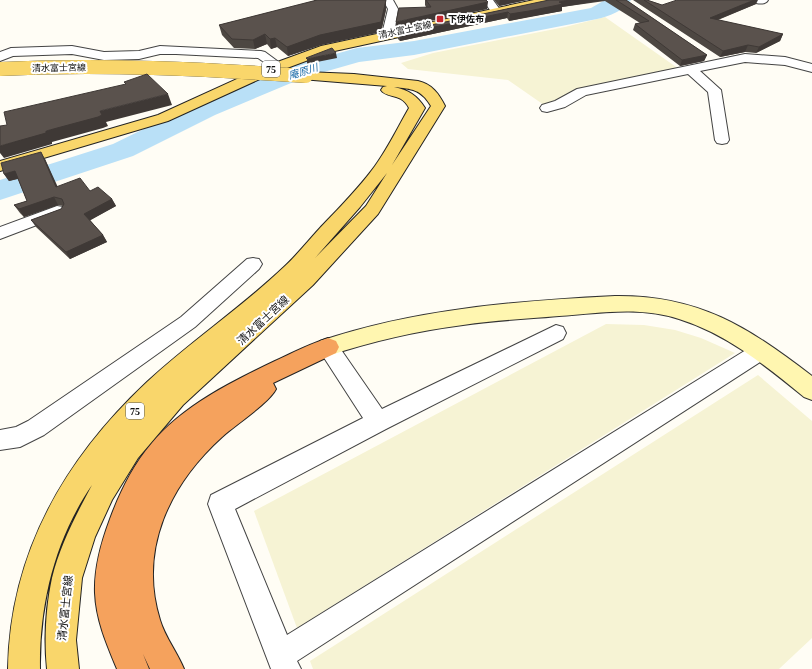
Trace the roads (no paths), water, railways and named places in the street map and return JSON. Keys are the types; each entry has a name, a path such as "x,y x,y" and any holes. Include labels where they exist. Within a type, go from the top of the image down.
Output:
{"highway":[{"path":"133,669 117,629 110,594 113,558 121,523 134,492 152,463 174,437 198,417 225,399 255,382 328,347"},
{"path":"168,669 143,615 138,578 141,544 150,511 179,464 200,441 293,368 328,347"}],"main road":[{"name":"清水富士宮線","path":"0,166 163,118 278,66 326,49 388,34 492,5 551,0"},
{"name":"清水富士宮線","path":"0,69 122,67 221,70 354,78 418,85 432,95 438,106 372,210 299,276 156,389 109,439 75,487 49,536 32,588 24,650 24,669"},
{"name":"清水富士宮線","path":"63,669 60,640 66,578 82,533 103,491 129,450 175,398 230,350 299,276"}],"street":[{"path":"388,0 393,9 388,34"},
{"path":"0,57 11,52 19,51 72,50 104,56 140,55 160,50 176,50 261,55 278,66"},
{"path":"704,54 717,63"},
{"path":"547,108 560,104 582,92 745,58 784,61 812,68"},
{"path":"691,70 714,90 722,140"},
{"path":"0,233 59,211"},
{"path":"0,440 20,437 42,424 188,322 253,264"},
{"path":"378,422 328,347 381,331 453,317 624,304 677,310 702,318 731,331 761,351 812,390"},
{"path":"556,333 378,422 220,504 284,662 761,351"}],"waterway":[{"name":"庵原川","path":"0,190 123,150 206,109 294,73 357,55 414,48 597,13 621,0"}],"place":[{"name":"下伊佐布","path":"440,19"}]}
